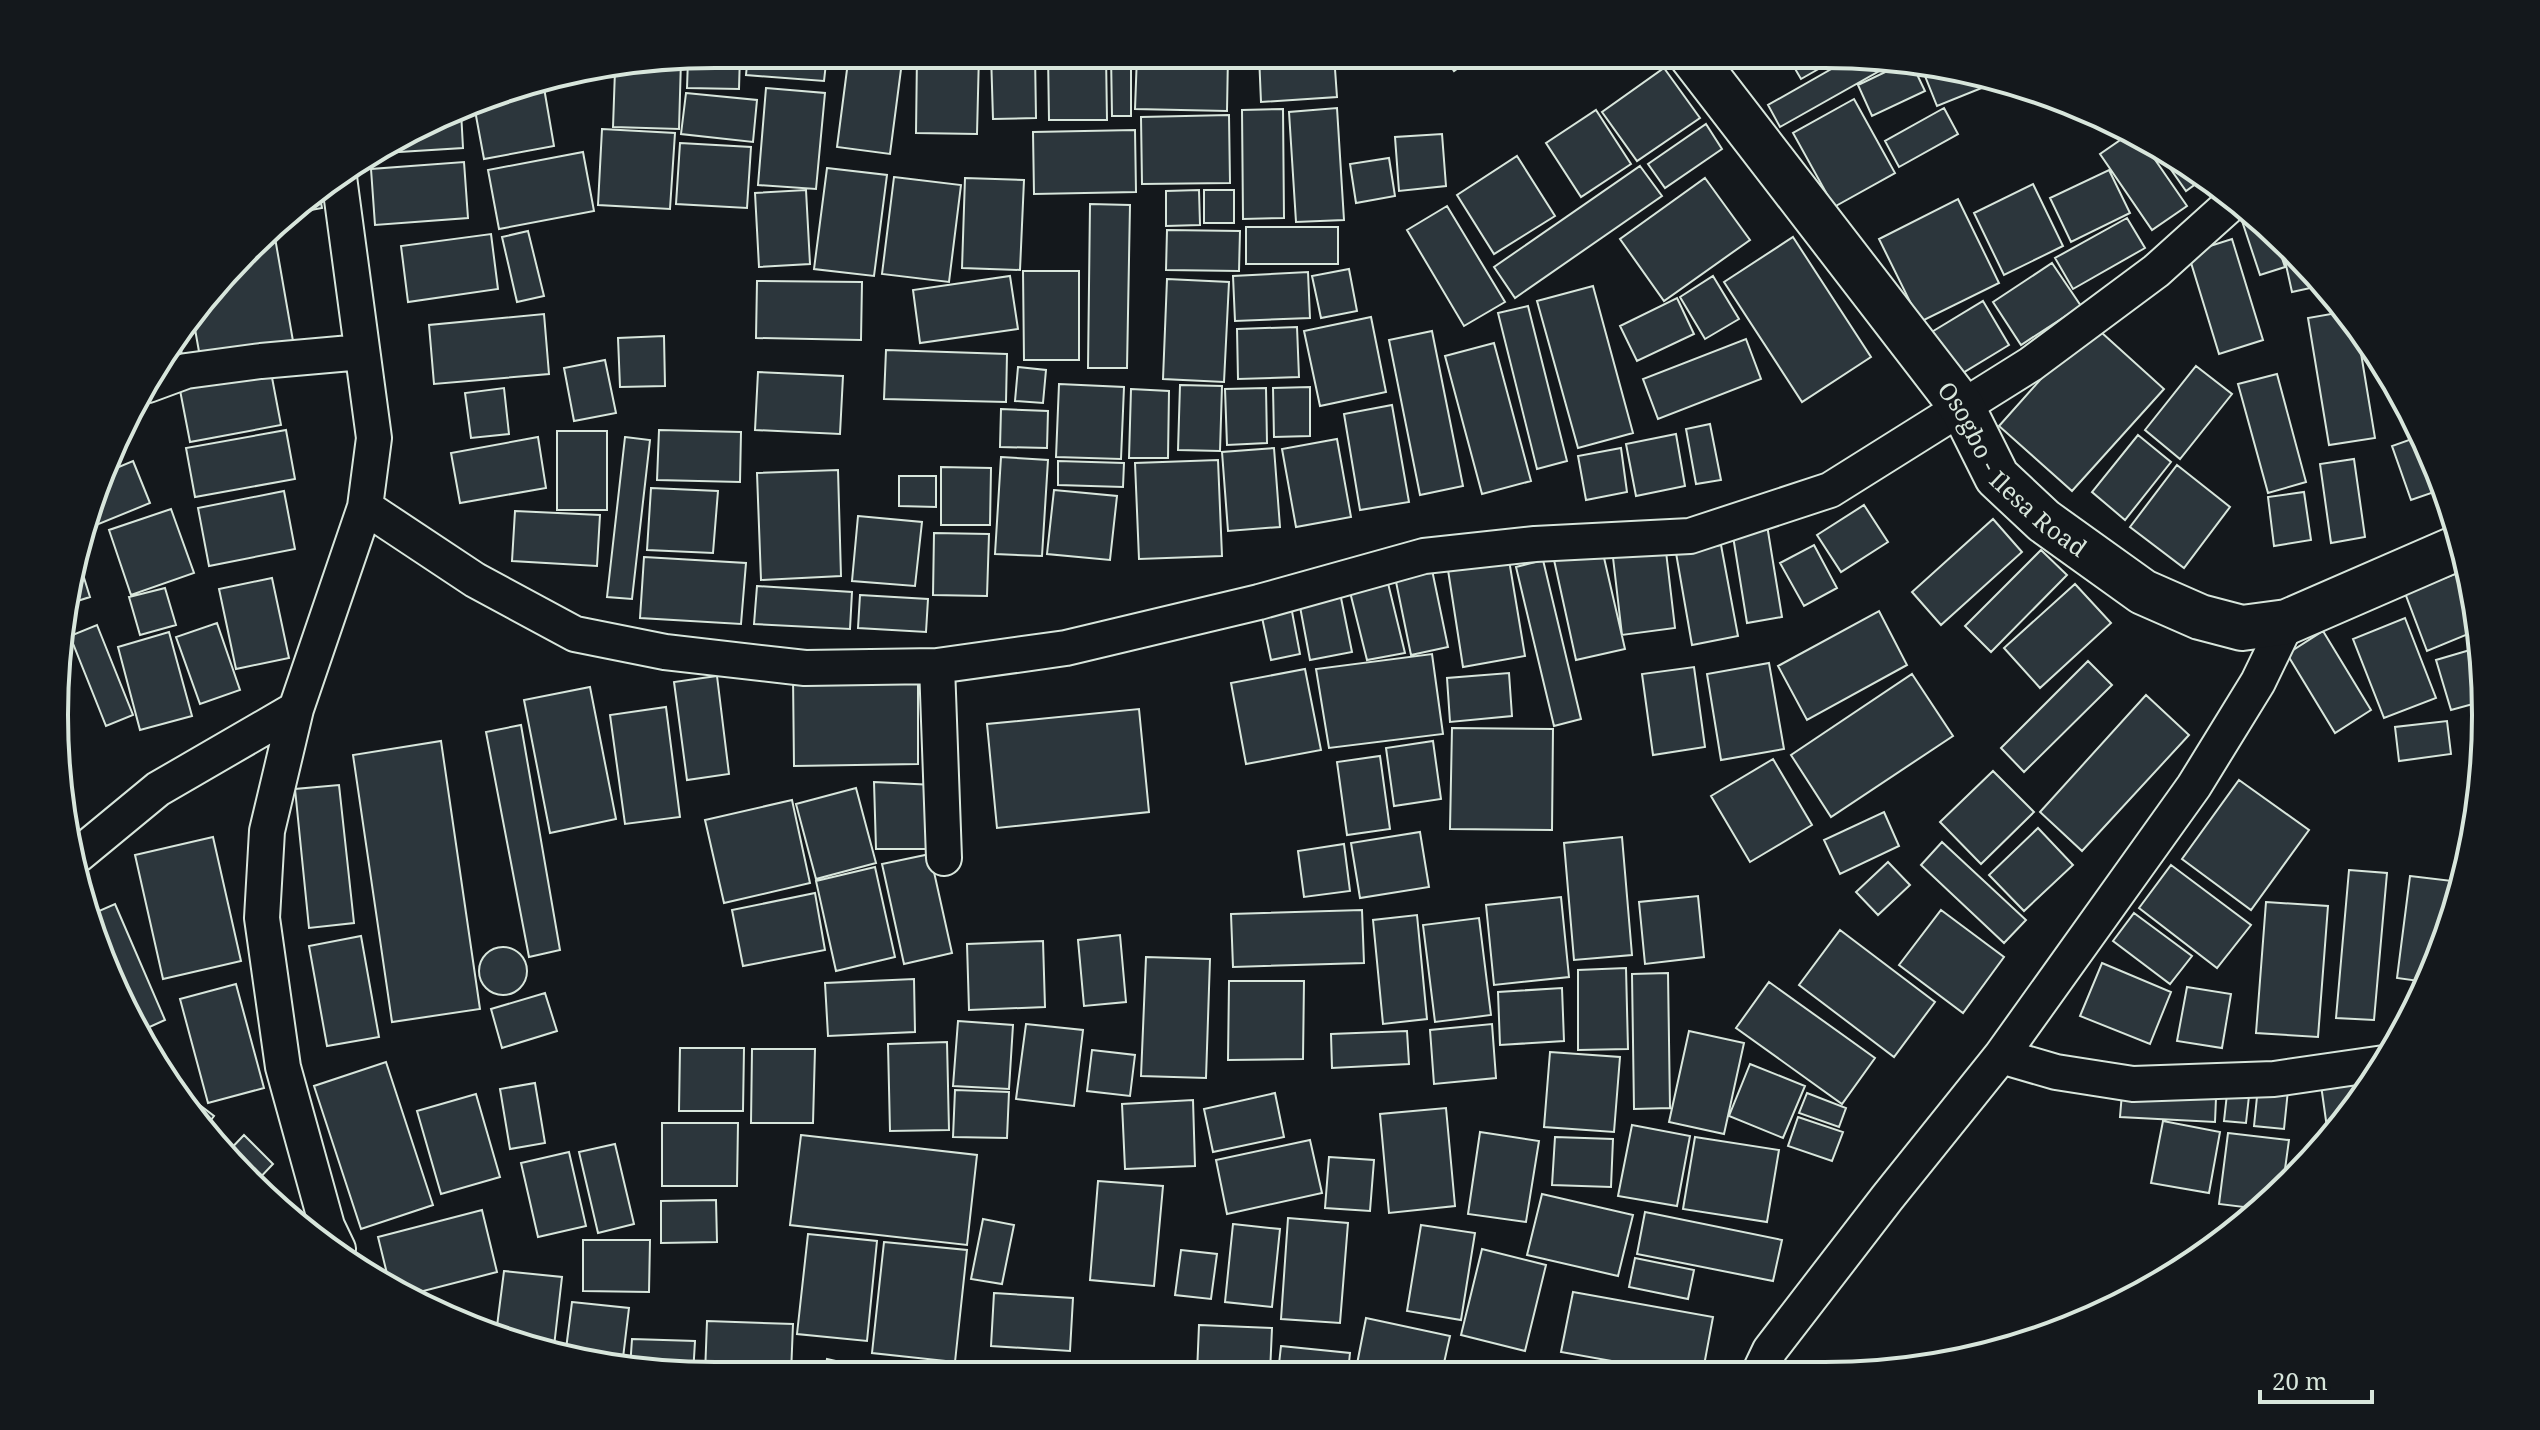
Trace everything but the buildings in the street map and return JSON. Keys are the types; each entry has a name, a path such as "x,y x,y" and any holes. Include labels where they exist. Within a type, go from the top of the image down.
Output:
{"main road":[{"name":"Osogbo - Ilesa Road","path":"1701,68 1962,407 1997,477 2044,521 2143,592 2200,617 2242,628 2287,622 2451,551"}],"street":[{"path":"332,1236 283,1067 262,918 267,831 296,709 365,507 374,438 340,188"},
{"path":"365,507 475,580 575,634 665,652 805,668 937,666 1066,648 1259,602 1424,556 1535,544 1690,536 1830,490 2031,364 2156,271 2226,208"},
{"path":"162,380 186,371 362,352"},
{"path":"1764,1362 1770,1350 1887,1198 2001,1056 2194,786 2258,682 2287,622"},
{"path":"937,666 944,858"},
{"path":"83,851 158,789 296,709"},
{"path":"2001,1056 2056,1072 2133,1084 2274,1079 2368,1065"}]}
